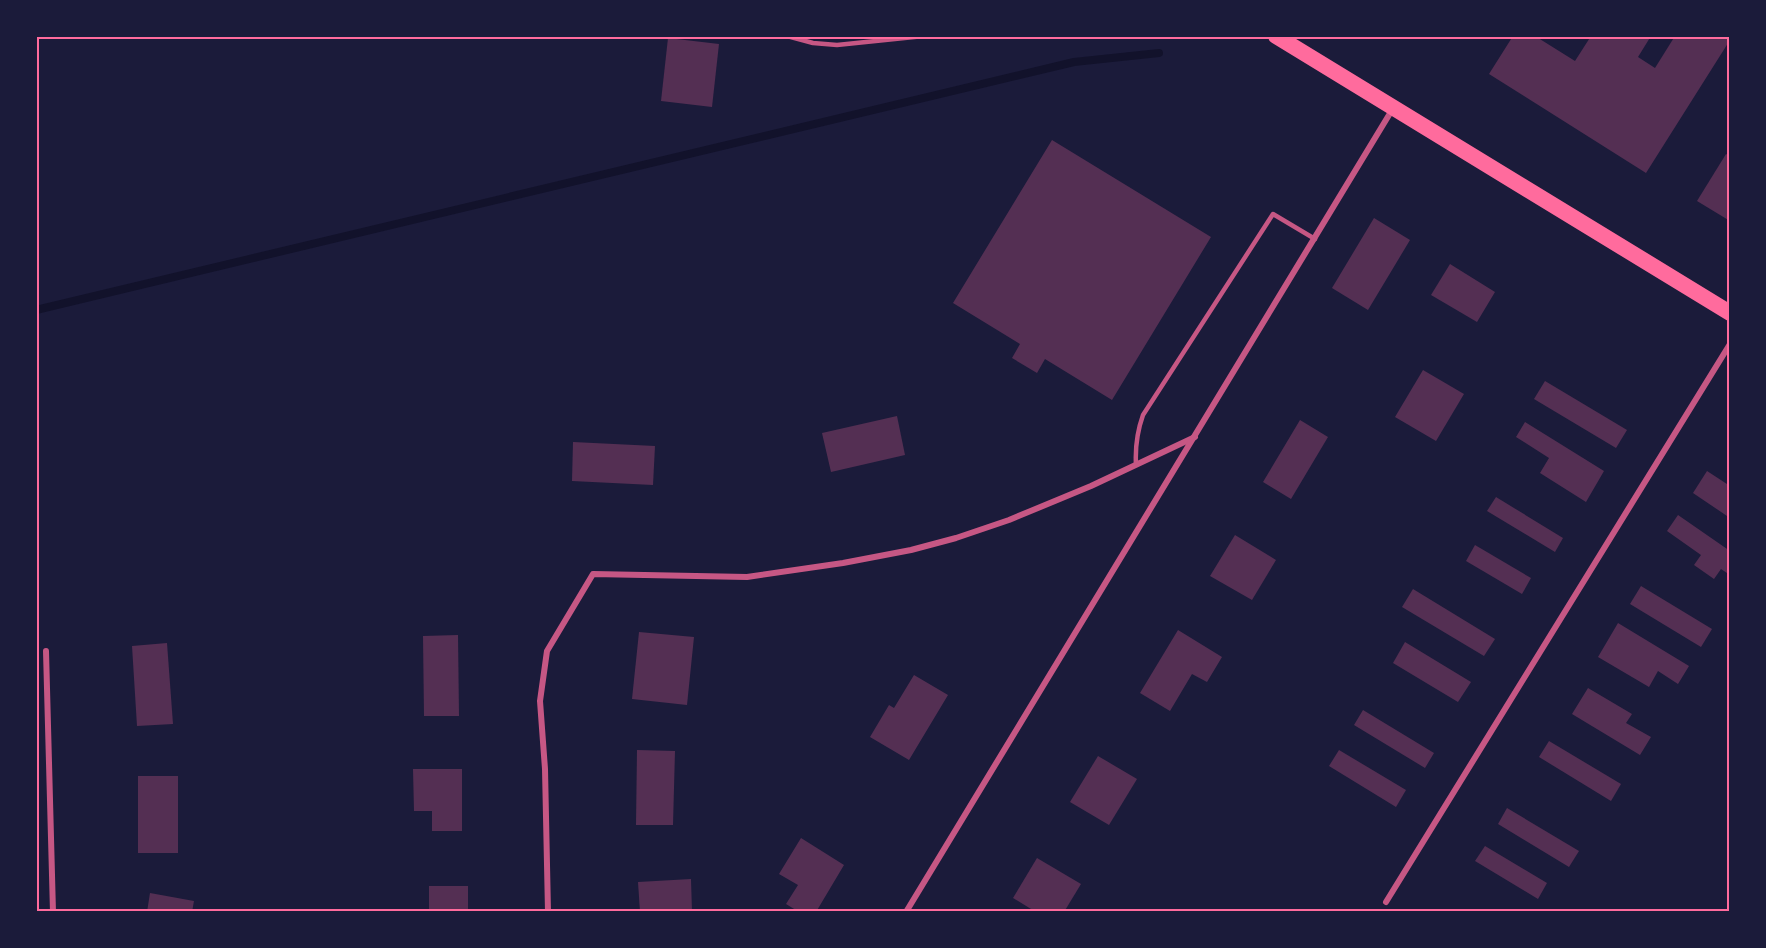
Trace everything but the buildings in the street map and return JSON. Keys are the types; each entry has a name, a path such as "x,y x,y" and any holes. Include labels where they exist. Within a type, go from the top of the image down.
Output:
{"highway":[{"path":"1276,36 1730,313"}],"street":[{"path":"906,912 1394,107"},
{"path":"1386,902 1730,344"},
{"path":"548,912 545,769 540,701 547,651 593,574 747,577 843,563 910,550 956,538 1009,520 1091,486 1195,437"},
{"path":"46,651 53,912"}],"lane":[{"path":"787,36 813,43 837,45 924,36"},
{"path":"1136,465 1135,447 1143,416 1273,214 1315,239"}],"waterway":[{"path":"36,310 1074,62 1159,53"}]}
